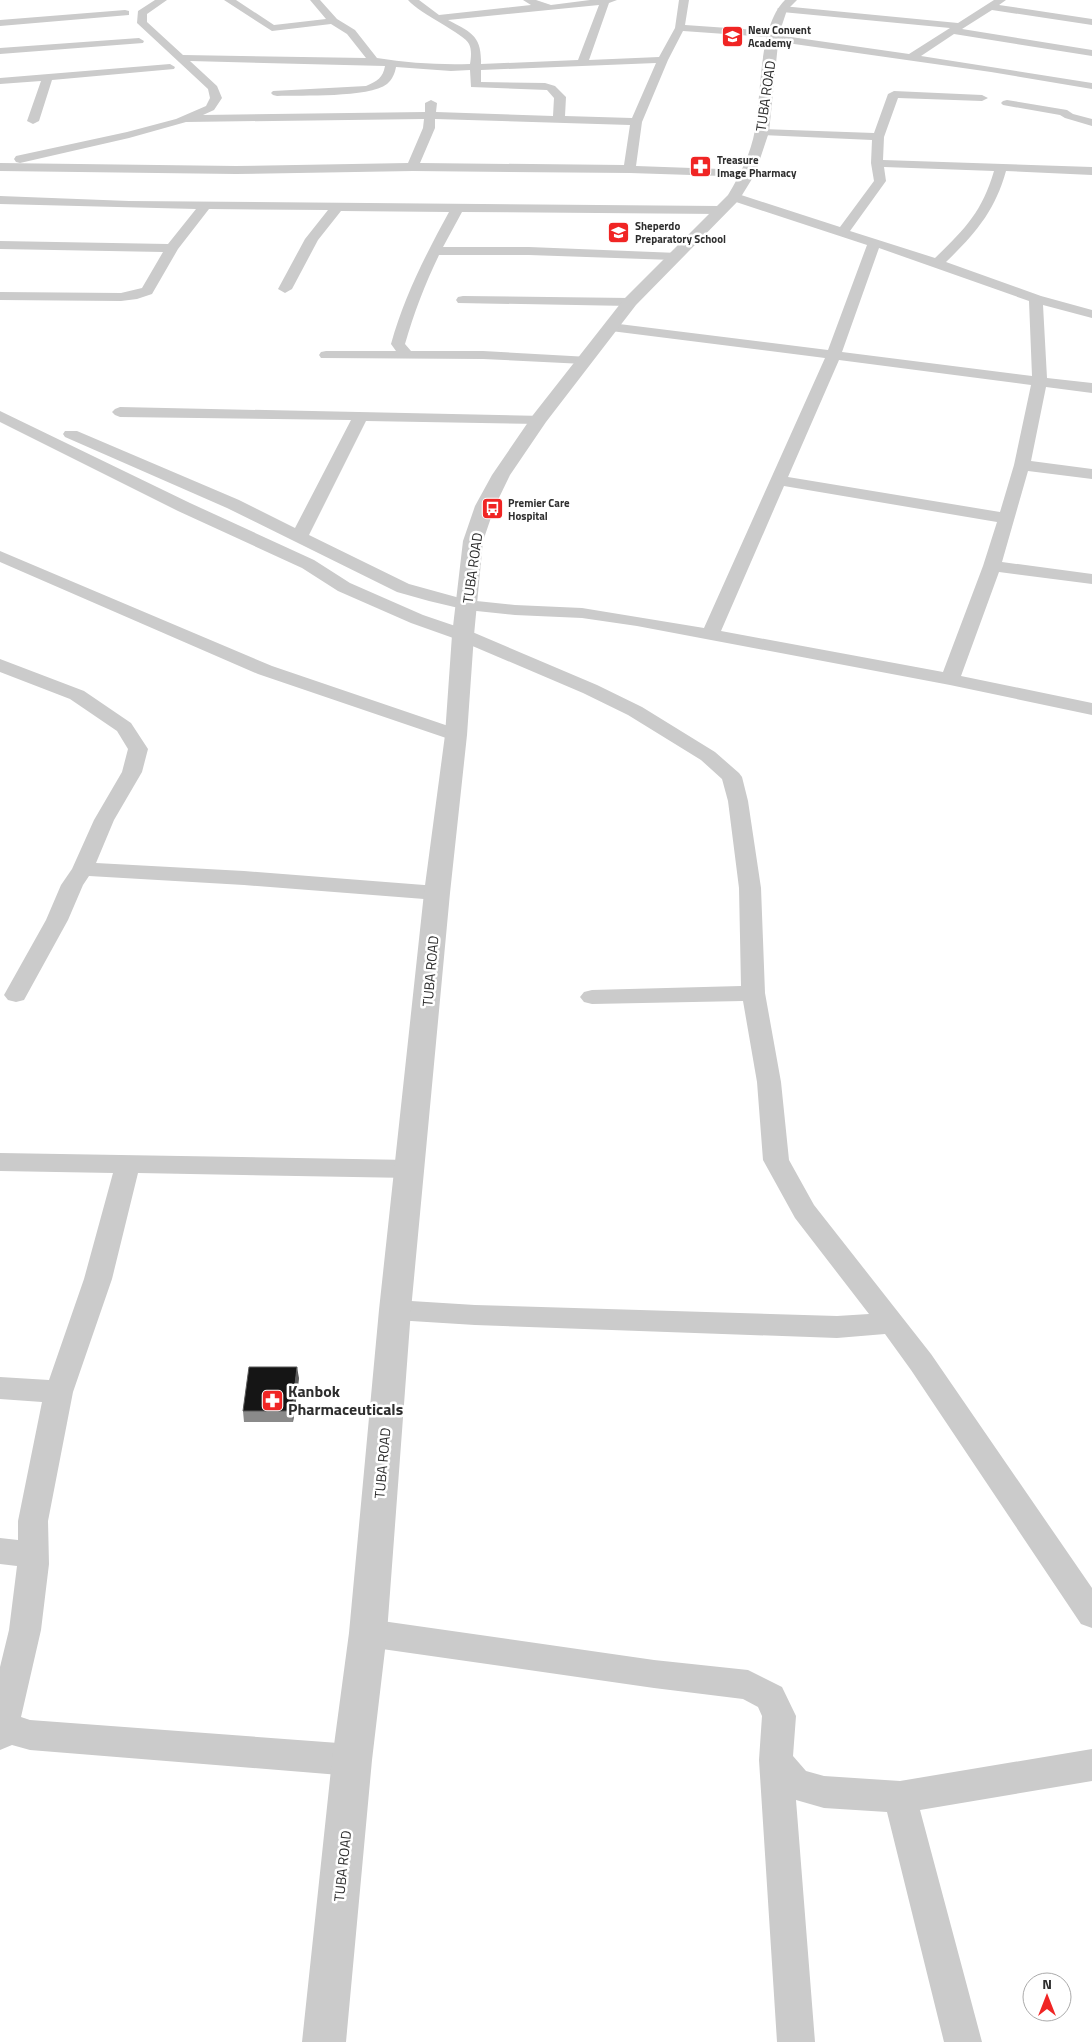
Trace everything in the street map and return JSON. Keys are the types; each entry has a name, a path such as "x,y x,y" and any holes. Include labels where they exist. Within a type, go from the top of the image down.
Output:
{"street":[{"path":"127,22 145,0"},
{"path":"0,167 40,153 86,145 183,120 210,108 216,98 213,88 142,22 142,13 162,0"},
{"path":"229,0 272,28 333,21"},
{"path":"315,0 333,21 351,32 374,61"},
{"path":"413,0 437,18 468,35 476,51 475,85 540,85 551,88 560,97 559,118"},
{"path":"528,0 542,7"},
{"path":"630,169 636,122 663,60 680,28 684,0"},
{"path":"910,58 1000,0"},
{"path":"437,18 608,1 582,64"},
{"path":"868,17 882,6"},
{"path":"990,7 1092,22"},
{"path":"680,28 780,20 868,17 955,29 1092,53"},
{"path":"780,20 910,58 1088,85"},
{"name":"TUBA ROAD","path":"324,2042 352,1760 368,1633 394,1310 437,893 456,735 462,635 467,605 473,540 485,506 502,475 539,419 630,302 726,203 748,174 762,132 780,20"},
{"path":"0,23 127,22"},
{"path":"0,51 142,44 127,22"},
{"path":"0,81 174,70 158,56"},
{"path":"179,58 374,61 451,68 663,60"},
{"path":"277,93 368,89 383,82 389,74 391,64"},
{"path":"33,120 47,78"},
{"path":"1007,104 1068,105 1088,85"},
{"path":"842,233 880,180 877,163 878,137 894,94 982,98"},
{"path":"1068,105 1069,116 1092,123"},
{"path":"0,158 150,123 167,118 186,106"},
{"path":"183,120 431,109 636,122"},
{"path":"413,167 429,128 431,109"},
{"path":"183,120 186,123 187,132"},
{"path":"762,132 878,137"},
{"path":"877,163 1092,172"},
{"path":"0,167 236,170 413,167 630,169 748,174"},
{"path":"937,263 966,235 992,198 1001,168"},
{"path":"0,200 104,204 458,208 726,203 842,233 937,263 1036,299 1090,310"},
{"path":"0,296 136,296 147,290 172,248 206,205"},
{"path":"285,289 312,239 338,207"},
{"path":"407,354 398,344 406,314 434,251 458,208"},
{"path":"710,635 834,354 874,244"},
{"path":"0,245 172,248"},
{"path":"434,251 673,256"},
{"path":"950,679 992,566 1022,465 1040,380 1036,299"},
{"path":"463,300 630,302"},
{"path":"611,327 1092,388"},
{"path":"326,355 525,356 584,360"},
{"path":"120,412 539,419"},
{"path":"1,415 30,415 287,529 299,538 403,588 467,605 515,610 582,613 710,635 950,679 1092,709"},
{"path":"1,415 184,507 308,564 344,587 417,619 462,635 590,689 635,711 708,756 732,777 738,801 750,888 753,993 769,1082 776,1160 804,1211 892,1323 1092,1614"},
{"path":"299,538 361,416"},
{"path":"1022,465 1092,474"},
{"path":"779,480 1006,518"},
{"path":"0,556 265,670 456,735"},
{"path":"992,566 1092,579"},
{"path":"0,665 77,695 124,728 138,749 132,772 104,820 83,869 72,885 57,920 16,995"},
{"path":"83,869 244,878 437,893"},
{"path":"592,997 753,993"},
{"path":"0,1162 410,1169"},
{"path":"128,1164 98,1280 59,1392 33,1521 33,1555 25,1630 6,1692 2,1732 352,1760"},
{"path":"394,1310 485,1315 837,1327 892,1323"},
{"path":"0,1388 59,1392"},
{"path":"0,1551 33,1555"},
{"path":"368,1633 654,1674 748,1685 770,1697 779,1716 776,1760 796,2042"},
{"path":"776,1760 795,1784 824,1792 900,1797 1092,1765"},
{"path":"900,1797 963,2042"}],"building":[{"name":"Kanbok Pharmaceuticals","path":"249,1367 297,1367 292,1411 243,1411"}],"place":[{"name":"New Convent Academy","path":"732,36"},
{"name":"Treasure Image Pharmacy","path":"701,166"},
{"name":"Sheperdo Preparatory School","path":"619,232"},
{"name":"Premier Care Hospital","path":"492,509"},
{"name":"Kanbok Pharmaceuticals","path":"272,1400"}]}
